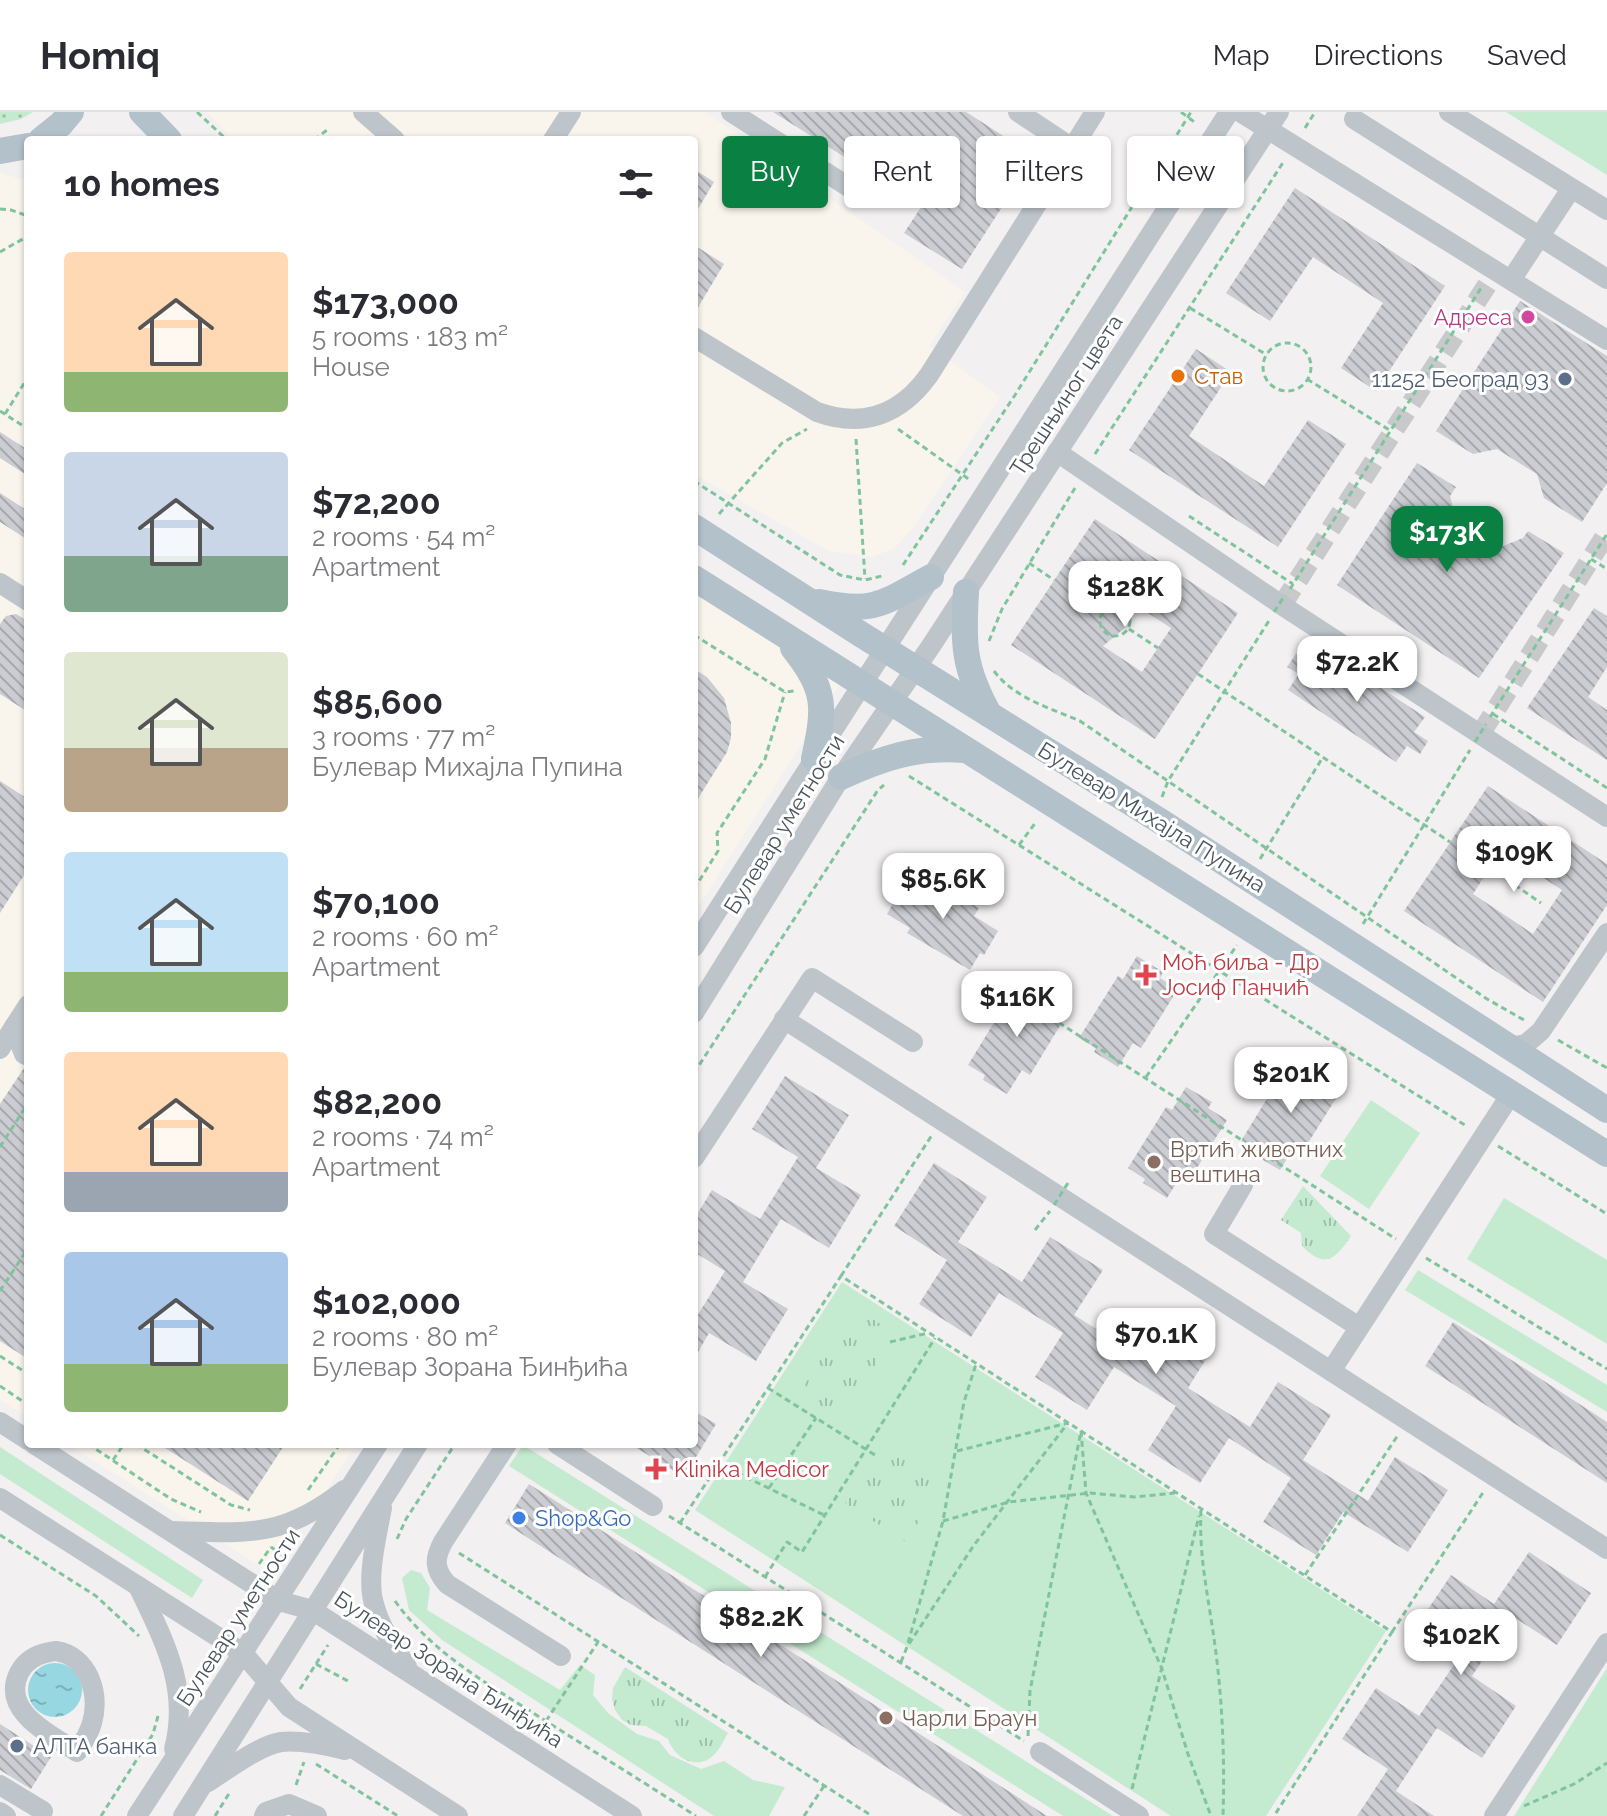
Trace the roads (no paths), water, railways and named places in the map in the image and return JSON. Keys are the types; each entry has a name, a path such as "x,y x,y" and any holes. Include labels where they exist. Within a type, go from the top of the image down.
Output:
{"main road":[{"path":"46,136 71,112"},
{"path":"142,112 165,136"},
{"name":"Булевар Михајла Пупина","path":"698,530 1160,821 1607,1110"},
{"path":"804,598 851,609 871,606 890,600 931,577"},
{"name":"Булевар Михајла Пупина","path":"698,581 1607,1154"},
{"path":"966,592 963,635 966,665 989,714"},
{"path":"781,633 814,675 819,687 821,706 814,759"},
{"path":"841,777 905,752 937,748 967,751"}],"street":[{"path":"363,112 390,136"},
{"path":"556,136 571,112"},
{"path":"731,112 844,184"},
{"path":"1018,112 1054,136"},
{"path":"1079,136 1095,112"},
{"name":"Трешњиног цвета","path":"861,683 1229,112"},
{"path":"1240,112 1274,120 1294,145 1607,340"},
{"path":"1449,112 1607,210"},
{"path":"1354,119 1607,279"},
{"name":"Трешњиног цвета","path":"891,702 1274,120"},
{"path":"1511,280 1571,189"},
{"path":"698,339 817,412 831,417 858,419 888,412 913,396 929,375 1033,208"},
{"path":"1057,452 1283,606 1607,817"},
{"path":"0,583 24,598"},
{"name":"Булевар уметности","path":"698,941 861,683"},
{"name":"Булевар уметности","path":"698,1007 891,702"},
{"path":"1509,1047 1526,1044 1541,1031 1607,933"},
{"path":"698,1152 812,978 913,1042"},
{"path":"784,1019 1607,1549"},
{"path":"0,1049 14,1026"},
{"path":"14,1026 24,1054"},
{"path":"1541,1031 1538,1044 1541,1069"},
{"path":"1331,1371 1511,1094"},
{"path":"1243,1185 1214,1234 1359,1327"},
{"path":"0,1422 24,1437"},
{"name":"Булевар Зорана Ђинђића","path":"40,1448 279,1601 312,1610 632,1816"},
{"name":"Булевар уметности","path":"137,1816 375,1448"},
{"path":"183,1816 415,1448"},
{"path":"504,1448 436,1554 436,1568 447,1584 561,1656"},
{"path":"563,1448 653,1506"},
{"path":"168,1531 224,1533 286,1526 329,1502 354,1482"},
{"path":"385,1493 374,1555 372,1593 383,1627 411,1673"},
{"path":"0,1498 243,1653 289,1707 458,1816"},
{"path":"138,1586 160,1630 176,1675 180,1725 170,1765"},
{"path":"1494,1816 1607,1643"},
{"path":"65,1652 76,1658 91,1682 94,1715 77,1752 25,1716 17,1705 13,1692 15,1680 22,1668 42,1653 65,1652"},
{"path":"202,1787 280,1742 317,1743 366,1757"},
{"path":"1040,1752 1133,1812"},
{"path":"0,1785 43,1811"},
{"path":"264,1816 266,1812 289,1804 317,1816"},
{"path":"0,1812 6,1816"}],"water":[{"path":"55,1663 74,1671 82,1690 74,1709 55,1717 36,1709 28,1690 36,1671"}],"tunnel":[{"path":"1282,605 1496,271"},
{"path":"1481,733 1607,533"}],"place":[{"name":"Адреса","path":"1528,317"},
{"name":"Став","path":"1178,376"},
{"name":"11252 Београд 93","path":"1565,379"},
{"name":"Моћ биља - Др Јосиф Панчић","path":"1146,975"},
{"name":"Вртић животних вештина","path":"1154,1162"},
{"name":"Klinika Medicor","path":"656,1469"},
{"name":"Shop&Go","path":"519,1518"},
{"name":"Чарли Браун","path":"886,1718"},
{"name":"АЛТА банка","path":"17,1746"}]}
